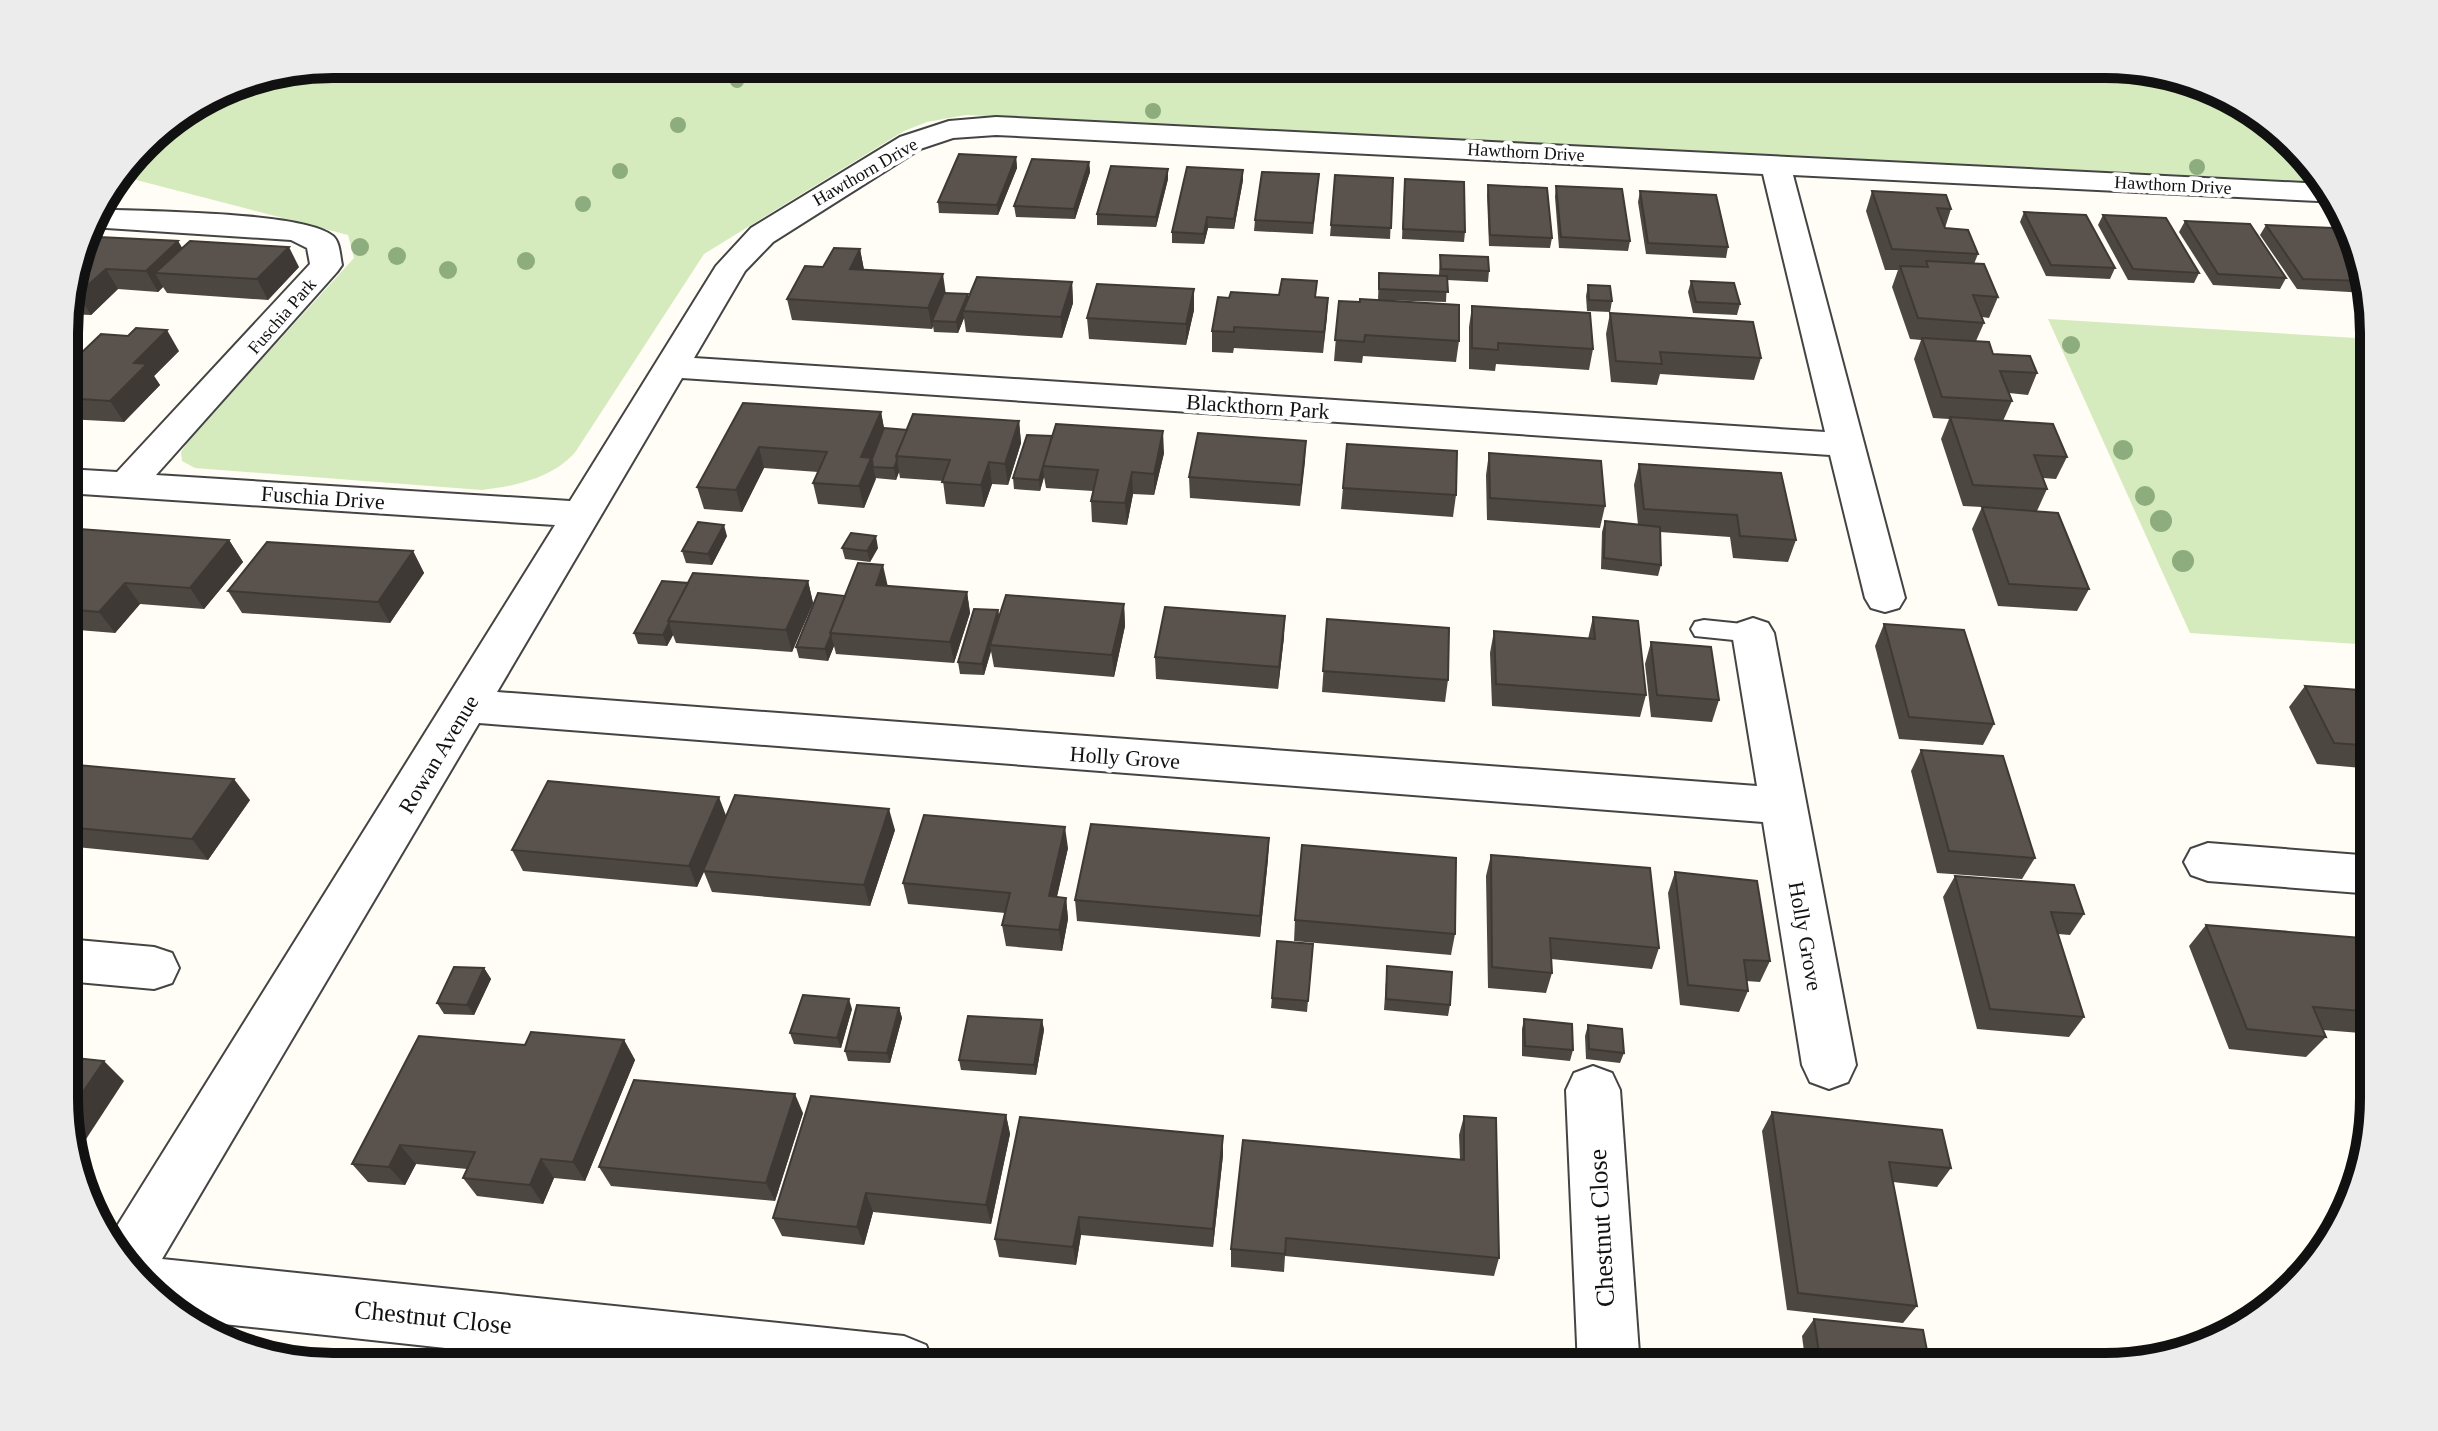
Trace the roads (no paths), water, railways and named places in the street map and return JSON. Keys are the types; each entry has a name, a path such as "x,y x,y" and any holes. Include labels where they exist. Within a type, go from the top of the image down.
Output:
{"street":[{"name":"Hawthorn Drive","path":"751,246 832,189 910,143 939,132 973,126 2317,193"},
{"path":"1775,164 1885,598"},
{"name":"Fuschia Park","path":"105,219 297,231 322,243 326,265 127,484"},
{"name":"Rowan Avenue","path":"133,1255 670,367 732,266 751,246"},
{"name":"Blackthorn Park","path":"670,367 1846,445"},
{"name":"Fuschia Drive","path":"78,482 581,514"},
{"name":"Holly Grove","path":"1753,633 1829,1065"},
{"name":"Holly Grove","path":"467,706 1784,806"},
{"path":"2208,862 2359,874"},
{"path":"78,961 154,968"},
{"name":"Chestnut Close","path":"1593,1090 1608,1352"},
{"name":"Chestnut Close","path":"163,1288 770,1353"}],"lane":[{"path":"1704,629 1753,633"}]}
